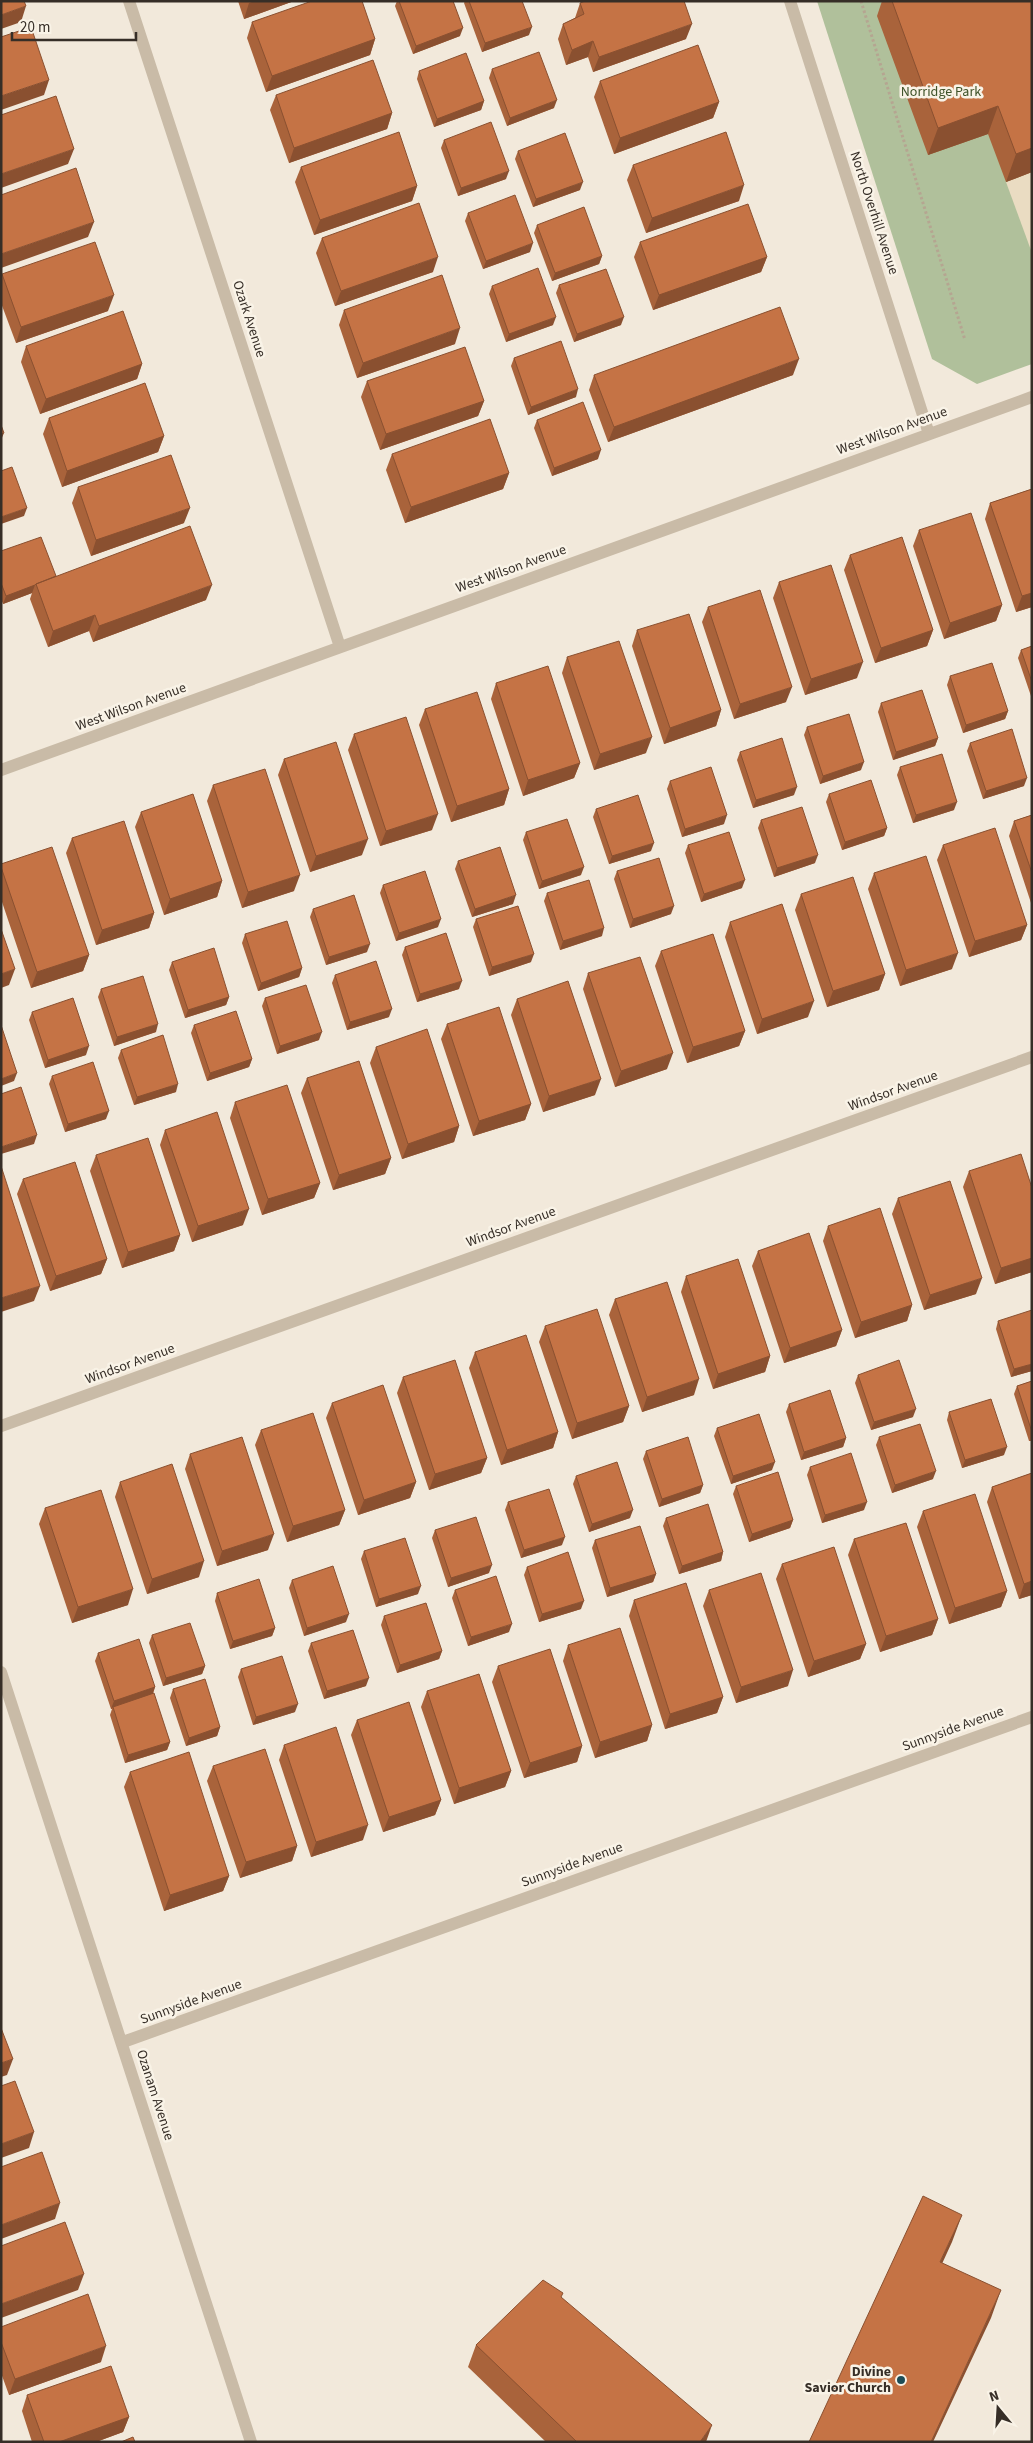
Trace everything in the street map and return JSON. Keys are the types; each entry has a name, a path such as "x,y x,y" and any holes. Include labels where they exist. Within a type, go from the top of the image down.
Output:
{"street":[{"name":"Ozark Avenue","path":"129,1 340,647"},
{"name":"North Overhill Avenue","path":"790,1 928,434"},
{"name":"West Wilson Avenue","path":"1,770 1032,396"},
{"name":"Windsor Avenue","path":"1,1426 1032,1057"},
{"name":"Ozanam Avenue","path":"1,1672 123,2042 251,2442"},
{"name":"Sunnyside Avenue","path":"123,2042 1032,1717"}],"path":[{"path":"861,1 965,340"}],"green space":[{"name":"Norridge Park","path":"817,1 1032,1 1032,364 977,384 932,359"}],"shaded area":[{"path":"1032,172 1032,253 1006,182"}],"building":[{"path":"1,1 24,1 26,6 1,15"},
{"path":"312,1 362,1 375,39 272,76 252,22"},
{"path":"399,1 453,1 463,28 416,46"},
{"path":"469,1 522,1 532,27 485,43"},
{"path":"585,1 684,1 692,24 599,57 593,41 572,50 563,24 584,14 580,3"},
{"path":"892,1 1032,1 1032,148 1016,154 998,106 938,128"},
{"path":"31,27 49,80 1,96 1,37"},
{"path":"698,45 719,102 620,138 600,81"},
{"path":"539,52 557,100 510,118 492,69"},
{"path":"466,53 484,101 437,119 419,71"},
{"path":"373,60 392,113 294,148 276,95"},
{"path":"56,96 74,149 1,174 1,115"},
{"path":"491,122 509,171 461,188 444,140"},
{"path":"399,132 417,186 320,220 301,167"},
{"path":"726,132 744,185 652,218 633,165"},
{"path":"565,133 583,182 536,199 518,151"},
{"path":"76,168 94,222 1,254 1,195"},
{"path":"515,195 533,243 486,261 468,213"},
{"path":"419,203 438,257 341,291 322,238"},
{"path":"748,204 767,257 659,295 640,242"},
{"path":"584,207 602,256 555,273 537,225"},
{"path":"95,242 114,295 21,327 2,274"},
{"path":"538,268 556,317 509,334 492,286"},
{"path":"606,269 624,317 577,334 559,285"},
{"path":"442,275 460,328 363,363 344,310"},
{"path":"780,307 799,359 614,427 594,375"},
{"path":"123,311 142,364 46,399 26,346"},
{"path":"561,341 578,389 531,407 514,358"},
{"path":"465,347 484,401 386,434 367,381"},
{"path":"145,383 164,436 67,471 49,418"},
{"path":"583,402 601,450 554,468 537,420"},
{"path":"490,419 509,473 411,507 392,454"},
{"path":"171,455 190,508 96,540 78,487"},
{"path":"12,467 27,508 1,517 1,471"},
{"path":"1032,489 1032,593 1022,596 990,503"},
{"path":"971,513 1002,605 950,623 919,530"},
{"path":"190,526 212,585 99,626 95,615 53,631 36,584"},
{"path":"41,537 56,576 6,596 1,583 1,551"},
{"path":"902,537 933,630 881,648 850,555"},
{"path":"831,565 863,662 811,679 779,582"},
{"path":"760,590 792,687 740,704 708,607"},
{"path":"689,614 721,710 670,728 637,630"},
{"path":"619,641 652,737 600,754 567,657"},
{"path":"1032,646 1032,682 1021,650"},
{"path":"992,663 1008,711 966,725 950,676"},
{"path":"548,666 580,763 528,780 496,683"},
{"path":"922,690 938,738 896,752 881,703"},
{"path":"477,692 509,789 457,806 425,709"},
{"path":"849,714 864,762 823,776 807,727"},
{"path":"406,717 438,814 386,831 354,734"},
{"path":"1012,729 1027,778 986,791 970,743"},
{"path":"782,738 797,787 756,800 740,752"},
{"path":"336,742 368,839 316,856 284,759"},
{"path":"942,754 957,802 916,815 900,767"},
{"path":"711,767 727,815 685,829 670,781"},
{"path":"265,769 300,875 248,892 213,785"},
{"path":"871,780 887,828 845,842 829,794"},
{"path":"193,794 222,881 170,899 141,812"},
{"path":"638,795 654,843 612,856 596,809"},
{"path":"802,807 818,855 777,868 761,820"},
{"path":"1032,815 1032,873 1014,821"},
{"path":"567,819 584,867 542,881 526,832"},
{"path":"124,821 154,913 102,930 72,838"},
{"path":"995,828 1027,925 975,941 943,845"},
{"path":"729,832 745,880 704,894 688,845"},
{"path":"52,847 89,955 37,972 1,864"},
{"path":"500,847 516,895 475,909 458,861"},
{"path":"926,856 958,953 906,970 874,873"},
{"path":"659,858 674,906 633,919 617,871"},
{"path":"425,871 441,919 399,933 383,885"},
{"path":"853,877 885,974 833,991 801,894"},
{"path":"589,880 604,928 563,941 547,893"},
{"path":"354,895 370,944 329,957 313,909"},
{"path":"782,904 814,1001 762,1019 730,922"},
{"path":"518,906 534,954 492,967 476,919"},
{"path":"287,921 302,968 261,983 245,934"},
{"path":"1,929 15,969 1,974"},
{"path":"446,933 462,981 420,994 405,947"},
{"path":"713,934 745,1031 693,1047 661,951"},
{"path":"214,948 229,997 188,1010 172,962"},
{"path":"640,957 673,1053 621,1071 588,973"},
{"path":"376,961 392,1009 350,1022 335,975"},
{"path":"143,976 158,1024 117,1037 101,989"},
{"path":"568,981 601,1079 549,1096 517,999"},
{"path":"306,985 322,1032 280,1046 265,998"},
{"path":"73,998 89,1046 48,1060 32,1012"},
{"path":"499,1007 531,1104 479,1121 447,1024"},
{"path":"236,1011 252,1059 210,1073 194,1025"},
{"path":"1,1025 17,1073 1,1079"},
{"path":"427,1029 459,1126 408,1144 376,1047"},
{"path":"163,1035 178,1084 137,1097 121,1050"},
{"path":"359,1061 391,1158 339,1175 307,1078"},
{"path":"93,1062 109,1111 68,1124 52,1076"},
{"path":"287,1085 320,1183 268,1199 235,1102"},
{"path":"21,1087 37,1135 1,1147 1,1094"},
{"path":"217,1112 249,1209 198,1226 165,1130"},
{"path":"148,1138 180,1235 128,1252 96,1155"},
{"path":"1021,1154 1032,1188 1032,1258 1001,1268 969,1171"},
{"path":"75,1162 107,1259 56,1276 23,1179"},
{"path":"1,1166 40,1286 1,1298"},
{"path":"950,1181 982,1278 930,1295 898,1198"},
{"path":"880,1208 912,1305 861,1322 828,1226"},
{"path":"809,1233 842,1330 790,1348 758,1251"},
{"path":"738,1259 770,1356 718,1374 686,1276"},
{"path":"667,1282 699,1379 647,1397 615,1299"},
{"path":"597,1309 629,1406 577,1423 545,1326"},
{"path":"1032,1310 1032,1364 1014,1369 998,1321"},
{"path":"526,1335 558,1432 507,1450 475,1352"},
{"path":"455,1360 487,1458 435,1474 403,1377"},
{"path":"899,1360 916,1409 874,1422 858,1375"},
{"path":"1032,1381 1032,1432 1017,1386"},
{"path":"383,1385 416,1482 364,1500 332,1403"},
{"path":"830,1390 846,1438 804,1452 789,1404"},
{"path":"991,1399 1007,1447 965,1460 949,1412"},
{"path":"313,1413 345,1510 293,1526 261,1430"},
{"path":"759,1414 775,1462 733,1476 717,1428"},
{"path":"920,1424 936,1471 895,1485 879,1437"},
{"path":"242,1437 274,1534 222,1551 190,1454"},
{"path":"688,1437 703,1485 662,1499 646,1451"},
{"path":"851,1453 867,1502 825,1515 810,1467"},
{"path":"617,1462 633,1510 592,1524 576,1476"},
{"path":"172,1464 204,1561 152,1579 120,1482"},
{"path":"778,1472 793,1520 752,1534 736,1486"},
{"path":"1032,1473 1032,1581 1024,1584 992,1487"},
{"path":"549,1489 565,1537 524,1550 508,1502"},
{"path":"101,1490 133,1589 78,1607 45,1508"},
{"path":"975,1494 1007,1591 955,1608 923,1511"},
{"path":"708,1504 723,1552 682,1566 666,1518"},
{"path":"476,1517 492,1565 451,1578 435,1530"},
{"path":"906,1523 938,1619 886,1636 854,1539"},
{"path":"640,1526 656,1574 610,1588 595,1540"},
{"path":"405,1538 421,1586 379,1599 364,1551"},
{"path":"834,1547 866,1644 814,1661 782,1564"},
{"path":"568,1552 584,1601 542,1614 527,1567"},
{"path":"333,1566 349,1614 307,1628 292,1580"},
{"path":"761,1573 793,1670 741,1687 709,1590"},
{"path":"496,1576 512,1624 471,1637 455,1590"},
{"path":"259,1579 275,1628 233,1641 217,1593"},
{"path":"686,1583 723,1697 670,1714 634,1600"},
{"path":"426,1603 442,1651 400,1665 384,1616"},
{"path":"190,1623 205,1666 166,1678 152,1635"},
{"path":"620,1628 652,1725 600,1742 568,1645"},
{"path":"353,1630 369,1678 327,1691 311,1643"},
{"path":"139,1639 155,1687 114,1701 98,1653"},
{"path":"550,1649 582,1746 530,1763 498,1666"},
{"path":"282,1656 298,1704 256,1717 241,1669"},
{"path":"479,1674 511,1771 459,1788 427,1691"},
{"path":"205,1679 220,1727 189,1738 173,1689"},
{"path":"154,1693 170,1742 128,1755 113,1707"},
{"path":"409,1702 441,1800 389,1817 357,1720"},
{"path":"336,1727 368,1825 316,1842 284,1745"},
{"path":"265,1749 297,1846 246,1862 213,1766"},
{"path":"189,1752 229,1876 170,1895 130,1772"},
{"path":"1,2028 13,2059 1,2063"},
{"path":"15,2081 34,2132 1,2144 1,2086"},
{"path":"42,2152 60,2203 1,2225 1,2167"},
{"name":"Divine Savior Church","path":"923,2196 962,2215 940,2262 1001,2290 931,2442 809,2442"},
{"path":"65,2222 84,2274 1,2304 1,2246"},
{"path":"543,2280 563,2293 561,2297 712,2425 700,2442 577,2442 476,2345"},
{"path":"88,2294 106,2346 15,2379 1,2342 1,2327"},
{"path":"111,2366 129,2417 59,2442 44,2442 27,2395"},
{"path":"133,2437 135,2442 121,2442"}],"place":[{"name":"Divine Savior Church","path":"901,2380"}]}
